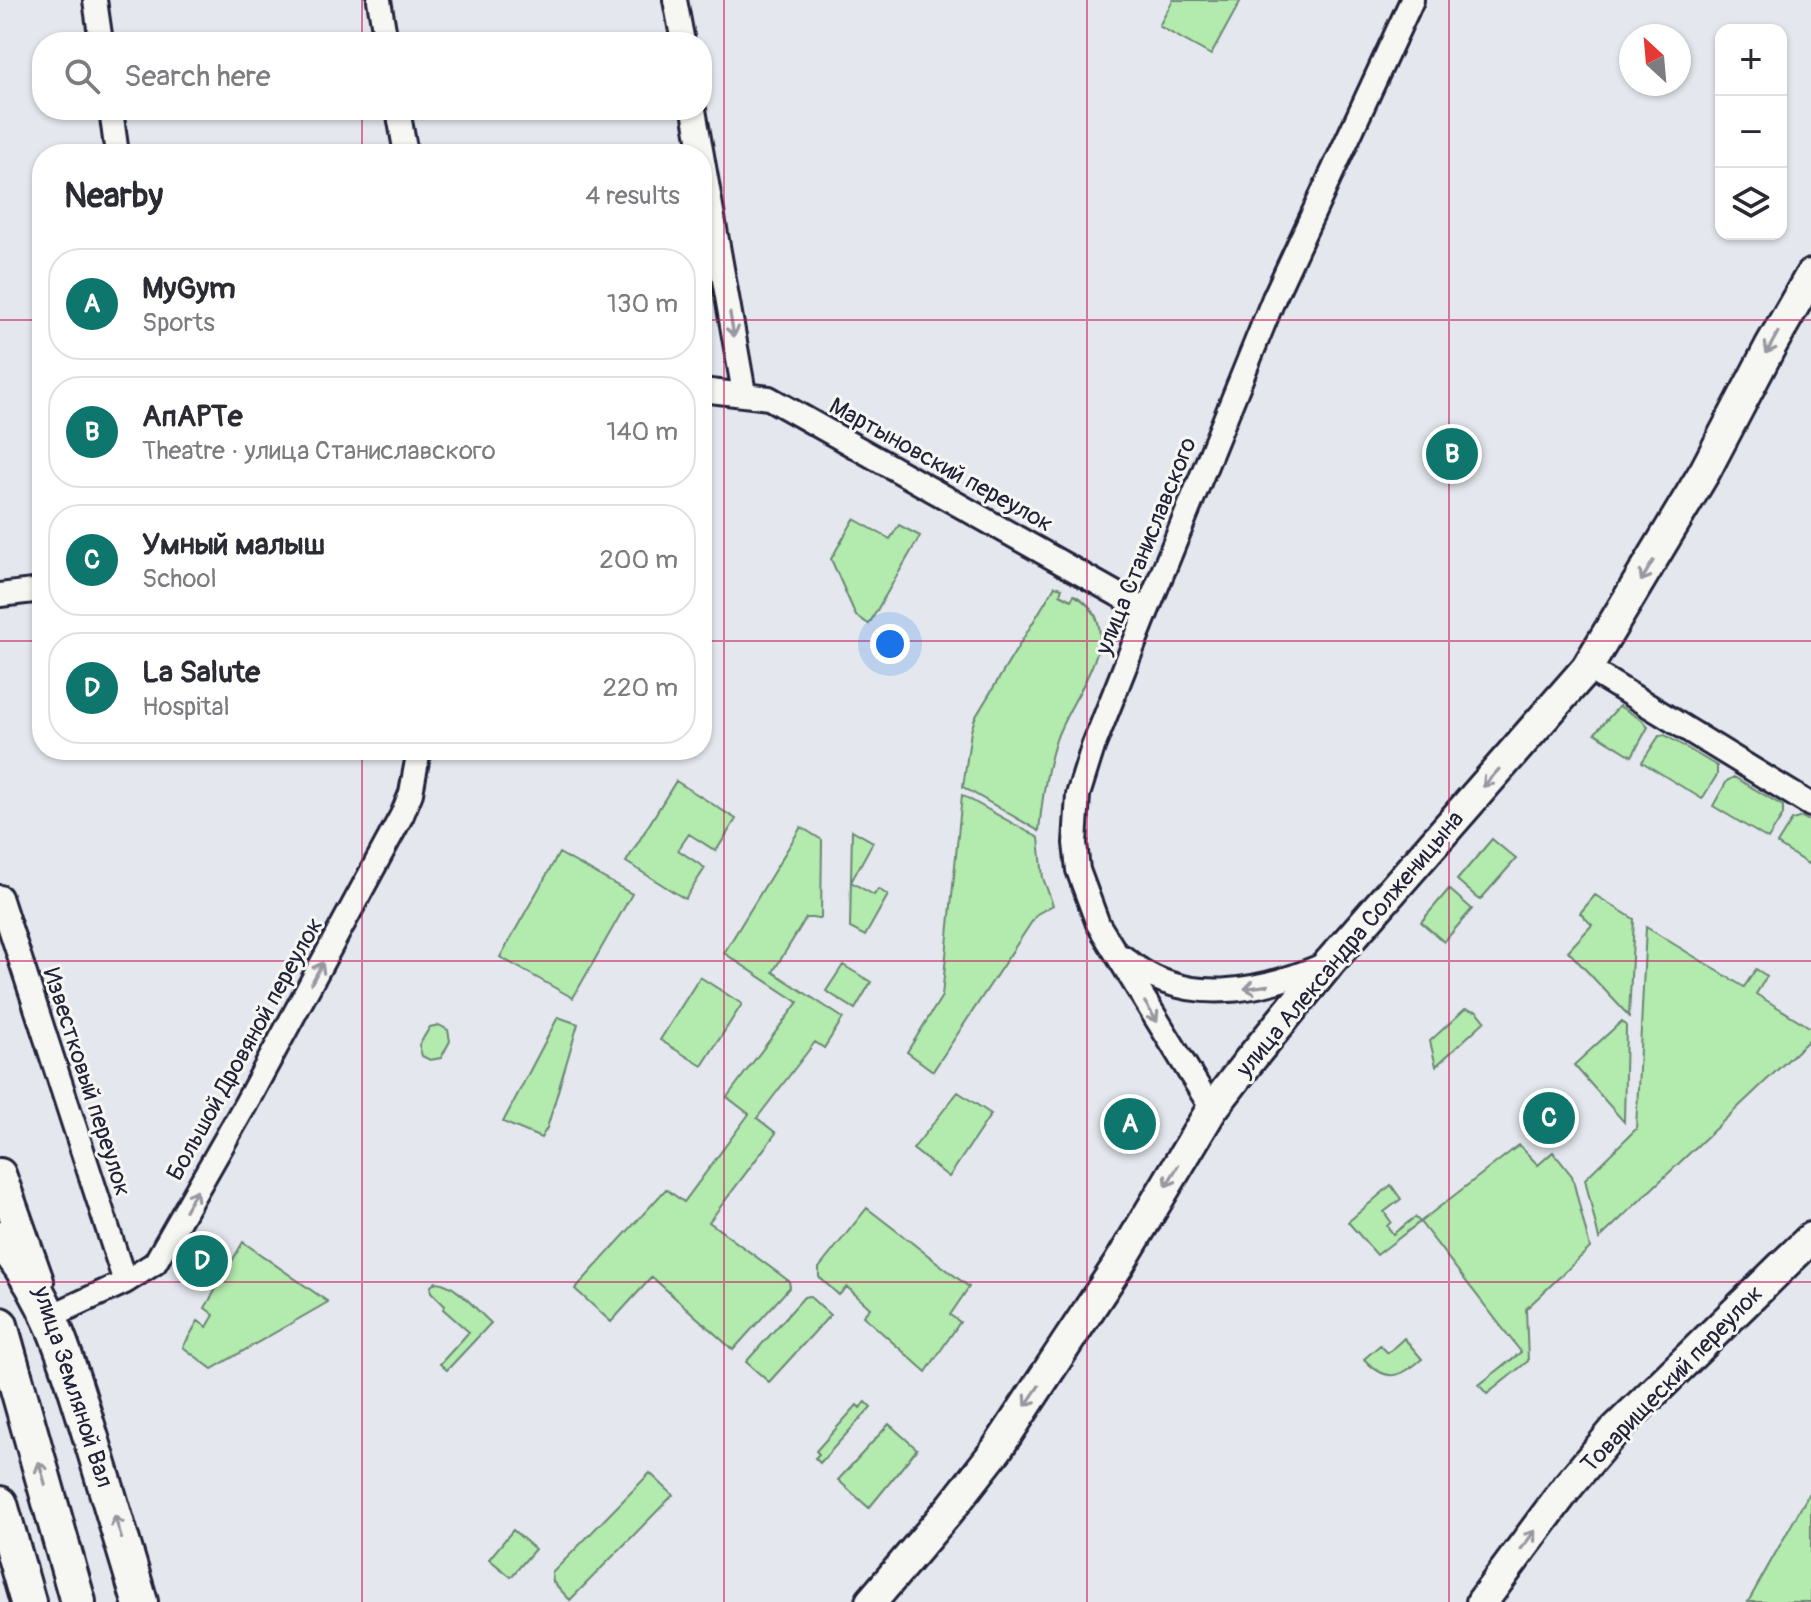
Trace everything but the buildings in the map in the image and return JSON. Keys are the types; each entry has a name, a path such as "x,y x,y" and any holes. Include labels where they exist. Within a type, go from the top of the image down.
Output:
{"main road":[{"name":"улица Александра Солженицына","path":"871,1602 997,1449 1119,1264 1212,1109 1329,963 1587,668 1688,502 1811,275"},
{"name":"улица Земляной Вал","path":"0,1174 68,1361 140,1602"},
{"name":"Товарищеский переулок","path":"1482,1602 1568,1486 1615,1430 1811,1238"},
{"path":"0,1239 18,1259 49,1313"},
{"name":"улица Земляной Вал","path":"0,1325 78,1602"},
{"path":"0,1504 28,1602"}],"street":[{"path":"95,0 100,32"},
{"path":"379,0 384,32"},
{"path":"675,0 681,32"},
{"name":"улица Станиславского","path":"1212,1109 1098,924 1078,870 1075,843 1078,795 1093,747 1274,298 1412,0"},
{"path":"112,120 116,144"},
{"path":"400,120 404,144"},
{"path":"696,120 700,144"},
{"path":"712,212 744,393"},
{"name":"Мартыновский переулок","path":"712,391 769,398 1147,611"},
{"path":"0,595 32,591"},
{"path":"1587,668 1811,805"},
{"name":"Большой Дровяной переулок","path":"49,1313 125,1282 155,1263 244,1107 402,815 411,793 417,760"},
{"name":"Известковый переулок","path":"0,897 125,1282"},
{"path":"1110,946 1141,973 1171,986 1196,990 1259,988 1292,979 1329,963"}],"green space":[{"path":"1173,0 1240,2 1211,55 1159,26"},
{"path":"854,519 890,539 899,525 920,536 869,624 856,616 831,559"},
{"path":"1055,586 1062,588 1060,594 1071,600 1074,595 1091,609 1099,625 1099,644 1056,740 1045,785 1039,831 963,787 975,718"},
{"path":"1619,706 1648,727 1632,756 1595,733"},
{"path":"1665,735 1717,766 1717,775 1702,799 1642,762 1659,736"},
{"path":"1734,777 1783,806 1783,815 1768,839 1713,806 1727,781"},
{"path":"676,781 736,819 716,851 689,834 678,850 705,868 685,899 626,862"},
{"path":"962,795 1039,838 1043,878 1053,905 1037,914 933,1071 907,1052 942,996"},
{"path":"1802,817 1811,822 1811,858 1808,864 1777,844 1792,820"},
{"path":"801,827 822,840 821,918 806,918 773,972 843,1018 824,1048 815,1042 757,1118 776,1133 709,1222 789,1281 790,1287 733,1350 652,1277 611,1322 575,1289 666,1189 684,1202 749,1114 727,1097 798,1002 724,953"},
{"path":"852,830 873,842 851,882 874,895 878,889 888,895 865,936 850,928"},
{"path":"1492,839 1516,859 1480,900 1457,880"},
{"path":"559,853 632,894 573,998 500,957"},
{"path":"1449,889 1472,909 1444,942 1421,922"},
{"path":"1595,895 1634,919 1629,1016 1568,951 1592,925 1580,913"},
{"path":"1646,927 1744,987 1756,969 1767,976 1756,994 1811,1028 1811,1038 1599,1239 1585,1179 1636,1129"},
{"path":"843,965 871,982 855,1009 826,991"},
{"path":"700,977 742,1004 702,1066 660,1040"},
{"path":"1465,1009 1477,1011 1485,1021 1436,1066 1430,1041"},
{"path":"558,1017 578,1024 547,1128 541,1138 503,1122"},
{"path":"1622,1021 1626,1026 1624,1122 1574,1065"},
{"path":"439,1025 448,1030 450,1041 441,1058 430,1060 422,1056 419,1045 430,1027"},
{"path":"958,1092 991,1114 949,1177 913,1149"},
{"path":"1519,1145 1538,1165 1553,1152 1572,1176 1590,1248 1526,1309 1528,1361 1487,1394 1479,1385 1521,1352 1420,1222"},
{"path":"1391,1185 1401,1199 1384,1212 1391,1222 1387,1226 1393,1234 1415,1217 1420,1222 1377,1255 1348,1222"},
{"path":"867,1208 969,1287 950,1315 960,1322 926,1372 863,1316 870,1308 847,1287 839,1295 819,1277 819,1268"},
{"path":"243,1242 328,1302 212,1369 183,1347 198,1321 207,1327 214,1315 205,1308"},
{"path":"436,1282 458,1292 491,1323 447,1370 440,1364 469,1332 443,1309 445,1306 431,1292 431,1286"},
{"path":"809,1296 830,1315 769,1382 746,1362 804,1297"},
{"path":"1404,1338 1422,1359 1400,1374 1386,1375 1364,1359 1380,1345 1388,1353"},
{"path":"866,1402 871,1407 820,1463 815,1458 819,1454 816,1451 857,1405 860,1408"},
{"path":"889,1424 917,1449 869,1508 838,1480"},
{"path":"650,1473 673,1495 570,1600 553,1582 552,1573"},
{"path":"1811,1490 1811,1602 1748,1602"},
{"path":"513,1530 535,1549 511,1577 489,1559"}],"place":[{"name":"АпАРТе","path":"1452,454"},
{"name":"Умный малыш","path":"1549,1118"},
{"name":"MyGym","path":"1130,1124"},
{"name":"La Salute","path":"202,1261"}]}
